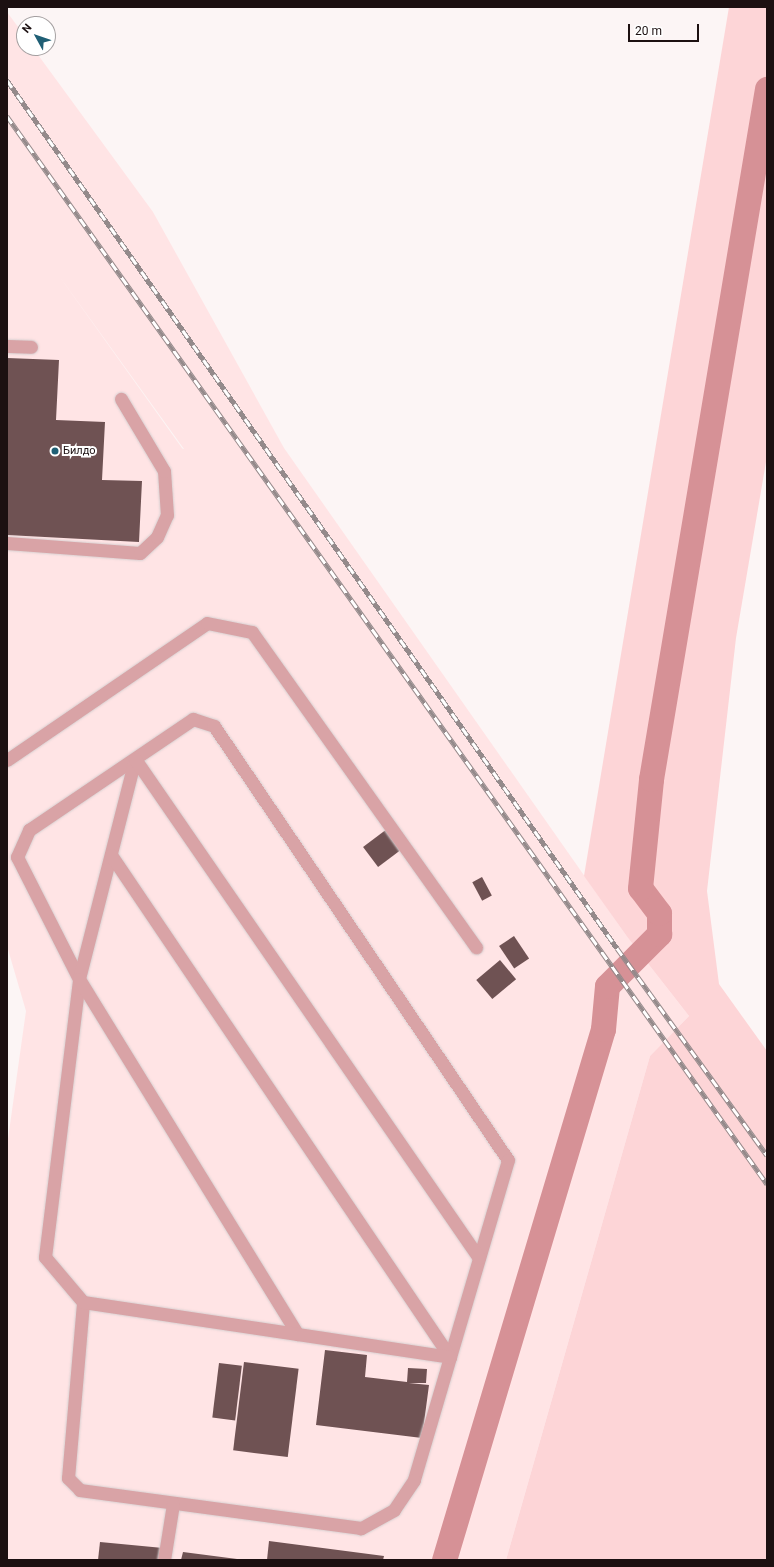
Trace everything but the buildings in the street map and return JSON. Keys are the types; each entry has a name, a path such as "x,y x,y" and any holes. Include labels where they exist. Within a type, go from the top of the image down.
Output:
{"lane":[{"path":"7,346 31,347"},
{"path":"7,543 140,553 157,538 167,515 164,471 121,399"},
{"path":"7,760 207,623 252,632 476,947"},
{"path":"82,1302 68,1478 80,1490 173,1504 361,1528 394,1510 414,1480 508,1160 214,726 193,719 29,830 17,857 79,979 297,1334"},
{"path":"135,759 79,979 45,1256 82,1302 450,1357"},
{"path":"135,759 479,1258"},
{"path":"111,855 450,1357"},
{"path":"164,1560 173,1504"}],"shaded area":[{"path":"729,7 767,7 767,456 736,638 707,891 719,984 767,1051 767,1560 506,1560 650,1056 689,1016 628,938 584,876"},
{"path":"7,12 16,24 16,56 39,56 153,212 284,448 628,938 689,1016 650,1056 506,1560 7,1560 7,1146 26,1011 7,946","holes":["57,273 184,449 182,448"]}],"waterway":[{"path":"444,1560 603,1029 607,986 659,934 659,913 640,888 651,779 767,89"}],"railway":[{"path":"7,80 617,948 767,1155"},
{"path":"7,116 767,1184"}],"place":[{"name":"Билдо","path":"55,451"}]}
